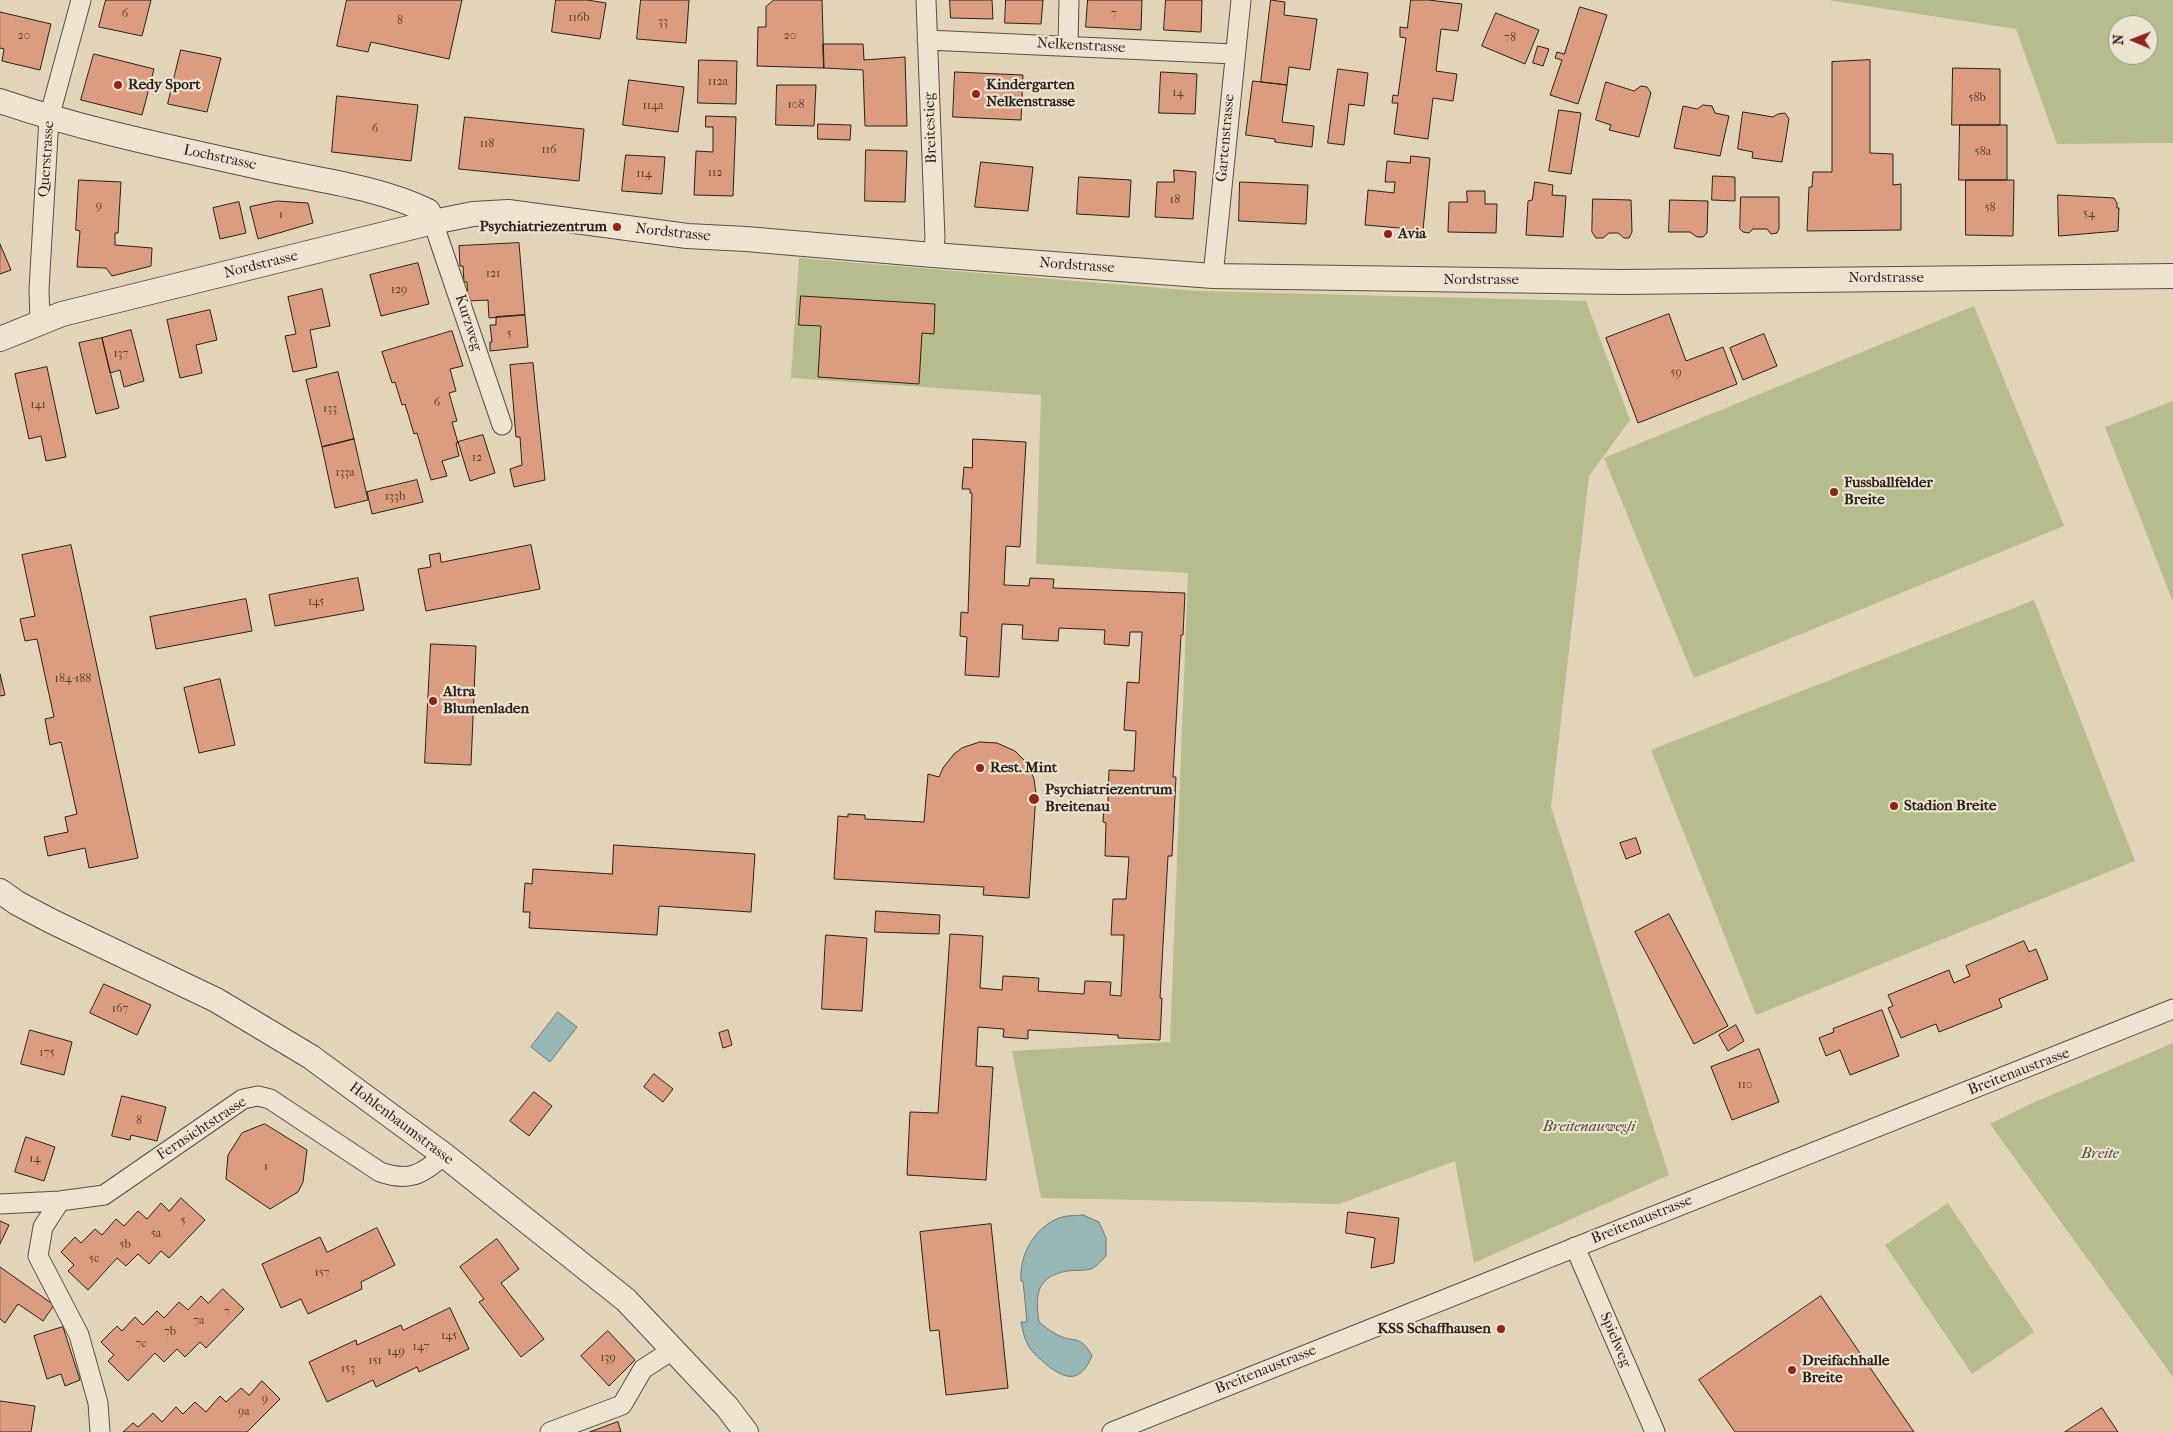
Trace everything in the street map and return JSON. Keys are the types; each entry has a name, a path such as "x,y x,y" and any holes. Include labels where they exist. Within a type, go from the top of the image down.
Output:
{"street":[{"name":"Querstrasse","path":"40,322 39,289 50,118 80,0"},
{"name":"Breitestieg","path":"926,0 935,238 933,255"},
{"path":"1068,45 1069,0"},
{"name":"Gartenstrasse","path":"1213,276 1234,54 1241,0"},
{"name":"Nelkenstrasse","path":"927,40 1234,54"},
{"name":"Lochstrasse","path":"0,101 50,118 142,141 378,191 428,211 433,222"},
{"name":"Nordstrasse","path":"0,339 62,314 433,222 473,214 508,212 687,236 1213,276 1621,282 2173,276"},
{"name":"Kurzweg","path":"433,222 502,425"},
{"name":"Hohlenbaumstrasse","path":"0,891 17,903 51,921 216,1000 311,1057 444,1155 561,1246 626,1300 727,1407 746,1432"},
{"name":"Breitenaustrasse","path":"1112,1432 2173,1009"},
{"name":"Fernsichtstrasse","path":"0,1204 60,1201 104,1195 242,1099 258,1096 270,1099 380,1172 394,1177 408,1177 428,1170 444,1155"},
{"path":"60,1201 43,1227 38,1256 79,1335 98,1403 100,1432"},
{"name":"Spielweg","path":"1574,1247 1655,1432"},
{"path":"550,1432 622,1405 642,1370 674,1349"}],"green space":[{"path":"1828,0 2173,0 2173,143 2057,144 2016,29"},
{"name":"Breitenauwegli","path":"799,258 1197,291 1586,301 1630,420 1589,476 1551,807 1669,1175 1474,1263 1455,1161 1339,1204 1041,1198 1012,1051 1170,1042 1188,573 1036,564 1041,395 791,378"},
{"name":"Fussballfelder Breite","path":"1974,306 2064,526 1694,678 1604,458"},
{"path":"2173,401 2173,602 2105,427"},
{"name":"Stadion Breite","path":"2034,600 2135,861 1756,1015 1651,750"},
{"name":"Breite","path":"2173,1043 2173,1377 1990,1124 2028,1105"},
{"path":"1948,1203 2034,1332 1972,1374 1885,1245"}],"water":[{"path":"558,1012 577,1027 550,1062 531,1047"},
{"path":"1083,1215 1099,1222 1106,1238 1106,1256 1091,1269 1067,1271 1049,1278 1040,1289 1037,1303 1039,1322 1062,1337 1084,1344 1092,1356 1083,1371 1073,1376 1067,1376 1047,1365 1034,1353 1027,1343 1021,1322 1027,1322 1021,1271 1026,1252 1035,1235 1042,1228 1062,1217"}],"building":[{"path":"106,0 151,0 142,36 99,27"},
{"path":"347,0 462,0 449,59 371,42 368,52 337,46"},
{"path":"556,0 587,0 606,3 600,39 552,32"},
{"path":"641,0 689,0 686,43 637,39"},
{"path":"774,0 822,0 824,68 757,66 758,27 766,27 766,7"},
{"path":"950,0 992,0 993,19 951,18"},
{"path":"1006,0 1043,0 1041,24 1005,23"},
{"path":"1088,0 1142,0 1141,30 1086,27"},
{"path":"1166,0 1202,0 1201,32 1164,30"},
{"path":"1271,0 1285,2 1284,15 1317,19 1310,70 1289,67 1287,85 1261,82"},
{"path":"1411,0 1462,4 1458,31 1441,29 1436,71 1457,74 1453,101 1433,98 1428,139 1394,134 1398,103 1392,103 1393,95 1398,96 1406,38 1400,37 1400,27 1407,28"},
{"path":"1580,7 1607,15 1578,104 1550,95 1562,60 1555,58 1557,52 1564,54"},
{"path":"0,12 51,24 40,70 2,61 4,49 0,48"},
{"path":"1496,13 1539,30 1525,64 1482,46"},
{"path":"823,44 863,44 864,60 905,57 907,126 865,126 863,70 824,68"},
{"path":"1538,46 1549,49 1543,66 1533,63"},
{"path":"181,50 221,58 207,112 168,104"},
{"name":"Redy Sport","path":"94,54 154,69 142,115 81,100"},
{"path":"699,60 737,61 736,104 698,103"},
{"path":"1870,60 1870,153 1893,154 1893,185 1901,184 1901,230 1807,231 1809,187 1812,187 1813,172 1832,172 1832,62"},
{"path":"1953,68 2000,69 2000,125 1952,125"},
{"path":"1338,69 1368,73 1364,106 1349,104 1344,145 1328,143"},
{"path":"955,72 1023,75 1021,120 953,117"},
{"path":"1161,72 1197,74 1195,114 1159,113"},
{"path":"629,80 684,87 678,132 623,125"},
{"path":"1253,81 1287,85 1282,122 1314,126 1312,147 1275,142 1275,139 1246,135"},
{"path":"1606,82 1634,91 1641,86 1647,87 1651,93 1639,137 1609,130 1611,125 1596,120"},
{"path":"777,85 816,85 814,126 776,125"},
{"path":"337,96 418,105 411,161 332,152"},
{"path":"1703,105 1712,106 1715,113 1729,116 1720,156 1674,148 1683,106 1697,109"},
{"path":"1559,110 1581,113 1571,174 1549,171"},
{"path":"1743,112 1773,117 1785,113 1789,119 1782,162 1752,158 1753,152 1738,149"},
{"path":"706,116 736,117 733,196 694,195 696,151 713,152 713,127 706,127"},
{"path":"465,117 584,129 579,181 459,169"},
{"path":"818,124 851,125 850,140 818,139"},
{"path":"1960,125 2007,125 2007,180 1959,180"},
{"path":"866,150 907,151 905,202 865,201"},
{"path":"626,155 665,157 662,194 622,191"},
{"path":"1411,156 1430,158 1423,230 1365,225 1368,190 1394,193 1395,182 1385,182 1387,161 1410,163"},
{"path":"981,162 1033,167 1028,211 975,207"},
{"path":"1174,170 1196,172 1193,219 1155,217 1157,182 1174,182"},
{"path":"1713,176 1735,177 1735,201 1712,200"},
{"path":"1079,177 1131,180 1129,217 1077,214"},
{"path":"79,180 121,182 118,233 115,233 115,245 152,248 151,266 112,276 106,268 77,267 80,231 76,230"},
{"path":"1966,180 2014,180 2013,236 1966,235"},
{"path":"1240,182 1308,185 1306,224 1239,221"},
{"path":"1535,182 1553,185 1552,195 1566,196 1563,237 1526,235 1528,201 1532,200"},
{"path":"1467,191 1485,191 1485,204 1497,204 1496,233 1448,232 1449,202 1467,202"},
{"path":"2058,195 2114,198 2117,208 2119,208 2118,231 2059,236"},
{"path":"1741,197 1779,197 1779,229 1777,233 1771,234 1767,229 1753,229 1749,233 1743,232 1740,229"},
{"path":"1593,199 1631,200 1632,232 1629,238 1624,238 1618,233 1609,233 1603,238 1596,238 1592,232"},
{"path":"1670,200 1708,201 1707,233 1703,237 1697,237 1690,232 1669,232"},
{"path":"277,201 308,203 313,223 258,239 250,207"},
{"path":"239,202 246,233 220,239 213,208"},
{"path":"519,243 525,315 489,318 488,300 468,301 467,282 464,282 463,266 460,266 459,246"},
{"path":"0,244 11,270 0,274"},
{"path":"418,263 429,304 381,316 370,275"},
{"path":"322,289 330,326 310,330 317,367 293,372 285,336 296,334 288,297"},
{"path":"801,296 935,304 934,334 922,333 919,384 818,377 821,326 799,325"},
{"path":"210,310 217,340 196,345 202,373 180,378 167,320"},
{"path":"1669,314 1686,361 1723,347 1737,384 1638,423 1606,338"},
{"path":"525,315 528,347 490,351 490,342 492,342 490,325 496,325 496,317"},
{"path":"131,330 144,381 124,387 120,370 110,373 102,338"},
{"path":"452,331 463,366 450,369 456,391 449,393 457,421 452,422 458,443 456,443 459,456 442,461 447,476 431,480 417,433 414,434 405,404 402,405 395,382 392,383 382,352"},
{"path":"1764,334 1777,366 1743,380 1730,348"},
{"path":"102,338 119,408 96,414 79,343"},
{"path":"533,363 545,480 514,487 510,469 522,465 520,437 516,437 510,365"},
{"path":"47,367 66,457 46,461 41,436 29,439 15,374"},
{"path":"338,372 354,439 322,447 306,380"},
{"path":"483,435 495,473 470,481 458,442"},
{"path":"354,439 368,500 335,508 322,447"},
{"path":"973,439 1026,442 1020,547 1006,546 1004,585 1029,586 1030,578 1054,579 1053,588 1185,593 1173,777 1176,777 1172,856 1168,856 1160,998 1162,998 1160,1040 1118,1038 1118,1035 1028,1030 1028,1039 1003,1037 1004,1029 978,1027 976,1066 993,1067 986,1180 907,1175 910,1112 938,1113 950,934 983,936 980,988 1002,990 1003,976 1039,978 1038,991 1084,994 1085,981 1111,982 1110,995 1121,996 1124,935 1111,935 1113,899 1126,899 1129,857 1105,856 1106,823 1103,822 1104,803 1108,803 1109,770 1134,771 1136,731 1124,730 1127,682 1139,683 1142,632 1130,632 1129,646 1104,644 1105,630 1059,628 1058,641 1022,639 1023,625 1002,624 999,677 965,675 967,637 960,636 961,612 968,613 972,493 970,493 970,489 962,489 964,467 972,468"},
{"path":"417,480 423,502 372,514 367,492"},
{"path":"71,545 138,858 89,868 85,848 48,856 44,837 68,832 65,817 77,814 61,742 50,745 45,719 54,717 37,639 25,641 20,619 35,616 22,555"},
{"path":"531,545 540,589 426,611 418,569 431,567 429,555 440,553 441,562"},
{"path":"358,578 364,610 275,626 269,595"},
{"path":"246,599 252,631 156,649 150,617"},
{"path":"431,644 476,646 471,765 425,763"},
{"path":"0,674 5,695 0,696"},
{"path":"220,679 235,745 199,753 184,688"},
{"path":"980,742 997,743 1015,751 1028,764 1034,779 1036,794 1029,898 983,895 984,887 834,879 838,816 848,817 848,814 865,815 865,819 924,822 928,774 939,777 943,768 954,754 962,748"},
{"path":"1636,838 1641,853 1626,859 1620,843"},
{"path":"614,845 755,854 751,912 659,906 657,935 529,928 530,912 523,912 525,883 532,884 533,869 612,874"},
{"path":"876,911 940,915 939,934 875,932"},
{"path":"1669,914 1728,1026 1694,1044 1635,932"},
{"path":"826,935 867,938 862,1011 822,1009"},
{"path":"2024,941 2029,952 2036,949 2048,979 1999,999 2002,1007 1939,1032 1936,1024 1901,1038 1888,1008 1893,1006 1888,995 1949,970 1954,983 1970,976 1966,966"},
{"path":"104,984 151,1005 137,1035 90,1013"},
{"path":"1882,1010 1899,1056 1850,1075 1840,1050 1826,1056 1819,1038 1834,1032 1833,1029"},
{"path":"1736,1025 1744,1041 1728,1051 1719,1035"},
{"path":"30,1030 72,1042 64,1075 21,1064"},
{"path":"728,1030 732,1045 723,1048 719,1033"},
{"path":"1759,1049 1779,1102 1732,1120 1711,1067"},
{"path":"654,1074 673,1089 663,1102 644,1087"},
{"path":"534,1092 552,1106 529,1136 510,1121"},
{"path":"122,1096 166,1107 157,1141 131,1135 130,1140 112,1136"},
{"path":"265,1124 307,1150 303,1182 298,1192 270,1209 226,1179 228,1155 242,1133"},
{"path":"26,1137 55,1147 44,1181 15,1172"},
{"path":"181,1198 205,1220 169,1258 161,1251 149,1264 138,1254 126,1266 117,1258 88,1290 68,1271 74,1265 61,1252 75,1237 81,1243 95,1229 102,1235 116,1219 124,1226 138,1211 147,1219 161,1203 169,1211"},
{"path":"1348,1212 1399,1218 1394,1263 1371,1268 1375,1238 1346,1233"},
{"path":"0,1221 9,1225 0,1244"},
{"path":"991,1224 1008,1388 946,1395 939,1330 930,1331 920,1232"},
{"path":"377,1228 395,1265 361,1282 362,1289 308,1314 301,1299 281,1308 262,1264 320,1237 327,1252"},
{"path":"497,1239 519,1269 501,1283 544,1339 521,1357 479,1302 484,1299 460,1267"},
{"path":"0,1267 54,1305 43,1321 18,1304 5,1323 0,1319"},
{"path":"223,1289 244,1309 206,1348 200,1342 185,1357 177,1349 164,1362 155,1353 128,1381 108,1361 114,1355 101,1342 117,1326 122,1331 135,1317 143,1325 157,1311 164,1318 179,1302 188,1310 201,1296 208,1303"},
{"name":"Dreifachhalle Breite","path":"1821,1296 1914,1432 1735,1432 1699,1380"},
{"path":"450,1308 469,1349 419,1372 417,1367 376,1387 373,1380 327,1402 309,1362 356,1340 357,1345 401,1325 403,1330"},
{"path":"63,1327 80,1380 65,1386 61,1374 47,1379 34,1336"},
{"path":"608,1331 635,1360 609,1386 581,1356"},
{"path":"262,1381 280,1399 247,1432 123,1432 133,1423 138,1427 153,1413 162,1422 176,1407 183,1414 195,1402 206,1412 220,1396 226,1402 241,1388 249,1395"},
{"path":"0,1401 35,1406 31,1432 0,1432"},
{"path":"2102,1408 2118,1432 2065,1432"},
{"path":"618,1422 621,1432 590,1432"}],"place":[{"name":"Redy Sport","path":"118,85"},
{"name":"Kindergarten Nelkenstrasse","path":"976,94"},
{"name":"Psychiatriezentrum","path":"617,227"},
{"name":"Avia","path":"1388,234"},
{"name":"Fussballfelder Breite","path":"1834,492"},
{"name":"Altra Blumenladen","path":"433,701"},
{"name":"Rest. Mint","path":"980,768"},
{"name":"Psychiatriezentrum Breitenau","path":"1034,799"},
{"name":"Stadion Breite","path":"1894,806"},
{"name":"KSS Schaffhausen","path":"1501,1329"},
{"name":"Dreifachhalle Breite","path":"1792,1370"}]}
